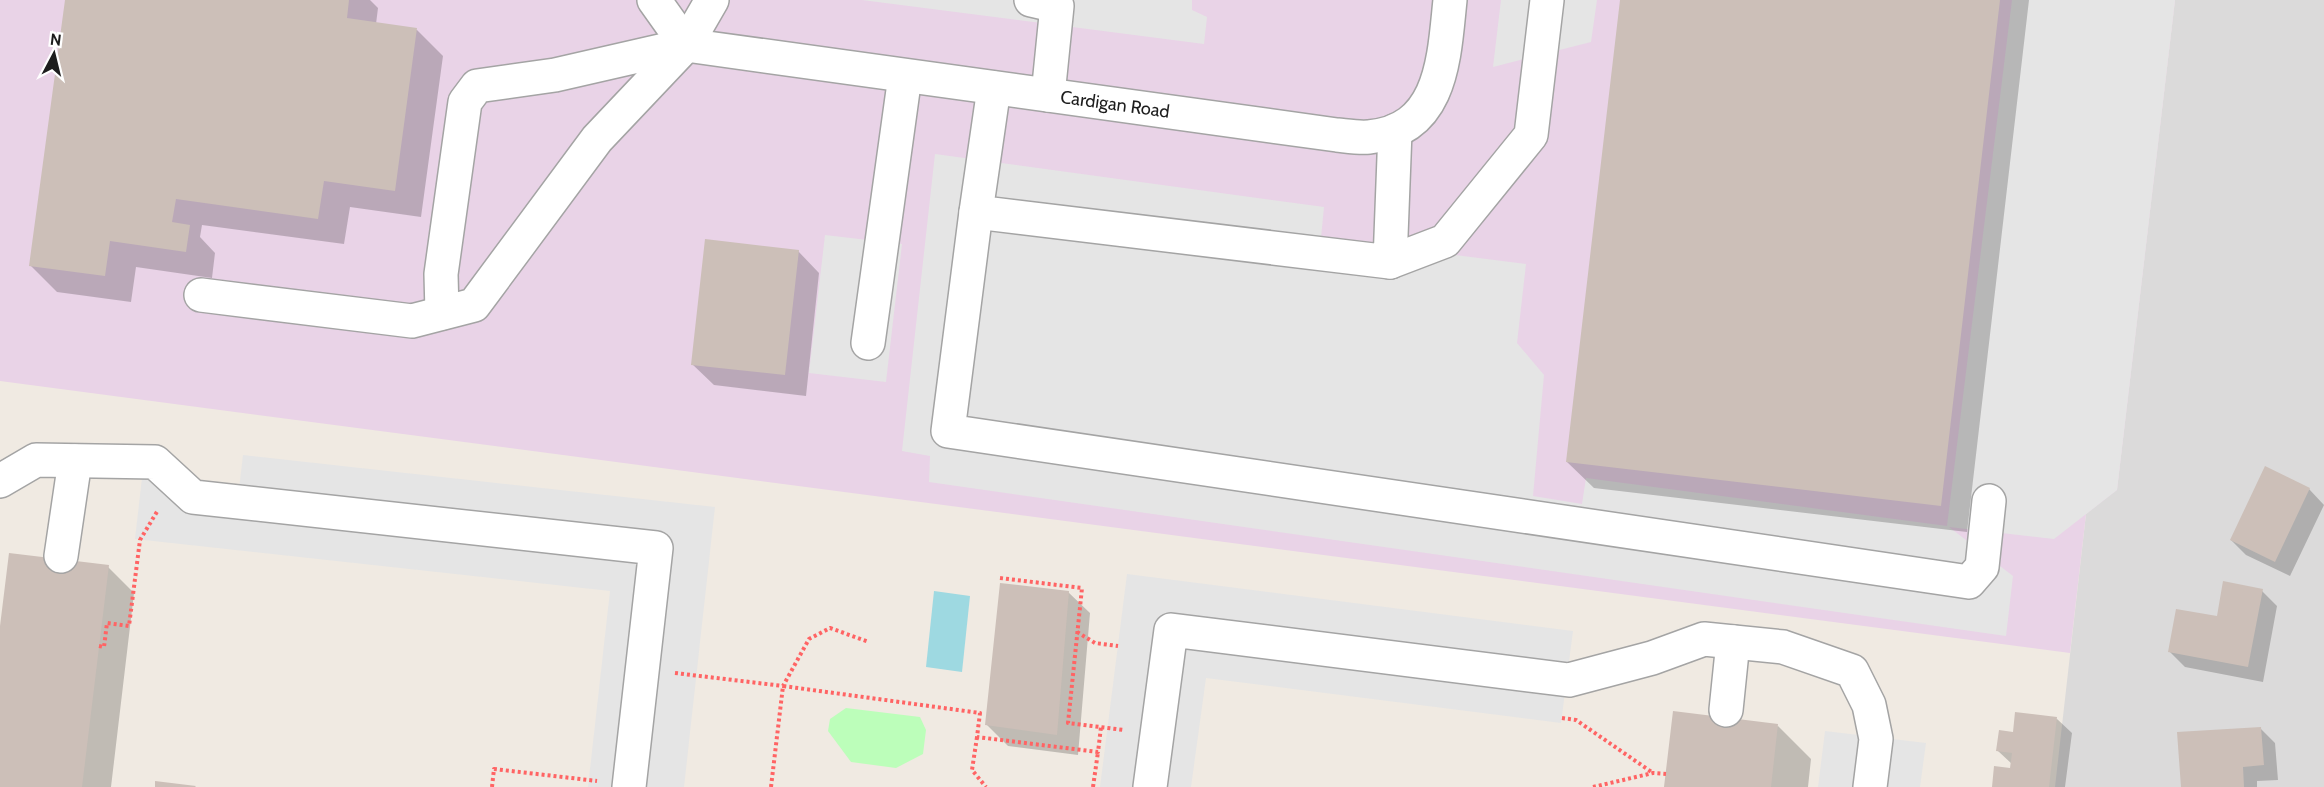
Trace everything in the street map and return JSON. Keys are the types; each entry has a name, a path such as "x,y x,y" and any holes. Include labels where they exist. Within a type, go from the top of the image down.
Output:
{"street":[{"path":"654,0 686,45"},
{"path":"201,295 412,321 474,305 597,139 686,45 712,0"},
{"path":"1031,0 1057,6 1048,95"},
{"name":"Cardigan Road","path":"686,45 1337,135 1369,137 1395,131 1423,112 1438,85 1450,0"},
{"path":"976,212 1390,262 1445,241 1531,135 1548,0"},
{"path":"442,313 441,274 465,102 477,86 555,75 686,45"},
{"path":"868,343 905,76"},
{"path":"994,88 948,431 1969,582 1982,567 1989,501"},
{"path":"1390,262 1395,131"},
{"path":"0,481 36,460 155,462 193,497 656,548 629,786"},
{"path":"61,556 75,460"},
{"path":"1150,787 1171,630 1569,680 1652,658 1704,639 1784,647 1852,671 1869,705 1876,739 1870,787"},
{"path":"1726,710 1733,642"}],"path":[{"path":"99,646 104,646 107,623 129,626 140,540 176,481"},
{"path":"1000,578 1082,588 1068,723 1157,734"},
{"path":"771,787 783,686 809,639 830,628 869,642"},
{"path":"1077,632 1095,643 1118,646"},
{"path":"642,669 980,713 972,770 986,787"},
{"path":"1562,718 1576,720 1653,773"},
{"path":"1093,787 1101,727"},
{"path":"977,737 1098,752"},
{"path":"492,787 494,769 629,786"},
{"path":"1593,787 1653,773 1666,774"}],"shaded area":[{"path":"0,0 2175,0 2117,490 2086,514 2070,653 0,381"},
{"path":"862,0 1192,0 1192,10 1207,17 1204,44"},
{"path":"1501,0 1597,0 1591,42 1493,67"},
{"path":"2012,0 2175,0 2117,490 2054,539 1949,527 2013,576 2006,636 929,482 930,456 902,451 935,154 1324,207 1321,238 1526,264 1517,343 1544,375 1533,496 1582,504 1586,478 1947,526"},
{"path":"2175,0 2324,0 2324,787 2055,787 2086,514 2117,489"},
{"path":"825,235 902,244 886,382 809,373"},
{"path":"243,455 715,507 684,787 588,787 610,591 135,539 142,478 239,489"},
{"path":"1127,574 1573,631 1561,723 1206,678 1191,787 1100,787"},
{"path":"1825,731 1926,743 1920,787 1818,787"}],"green space":[{"path":"846,708 920,717 926,730 923,754 896,768 851,762 828,731 830,719"}],"water":[{"path":"934,591 970,596 962,672 926,667"}],"building":[{"path":"65,0 349,0 347,18 417,28 395,191 324,181 318,219 176,199 172,222 190,225 186,252 110,241 105,276 29,266"},
{"path":"1620,0 2000,0 1941,506 1566,462"},
{"path":"705,239 799,250 785,375 691,365"},
{"path":"2265,466 2310,488 2275,562 2230,540"},
{"path":"9,553 109,565 82,787 0,787 0,626"},
{"path":"2223,581 2263,589 2248,667 2168,652 2176,609 2217,616"},
{"path":"1000,583 1069,591 1057,735 985,725"},
{"path":"1673,711 1778,724 1771,787 1664,787"},
{"path":"2015,712 2057,717 2049,787 1992,787 1994,766 2010,768 2012,753 1996,751 1999,730 2013,732"},
{"path":"2261,727 2264,765 2243,767 2244,787 2181,787 2177,732"},
{"path":"155,781 196,786 155,787"}]}
